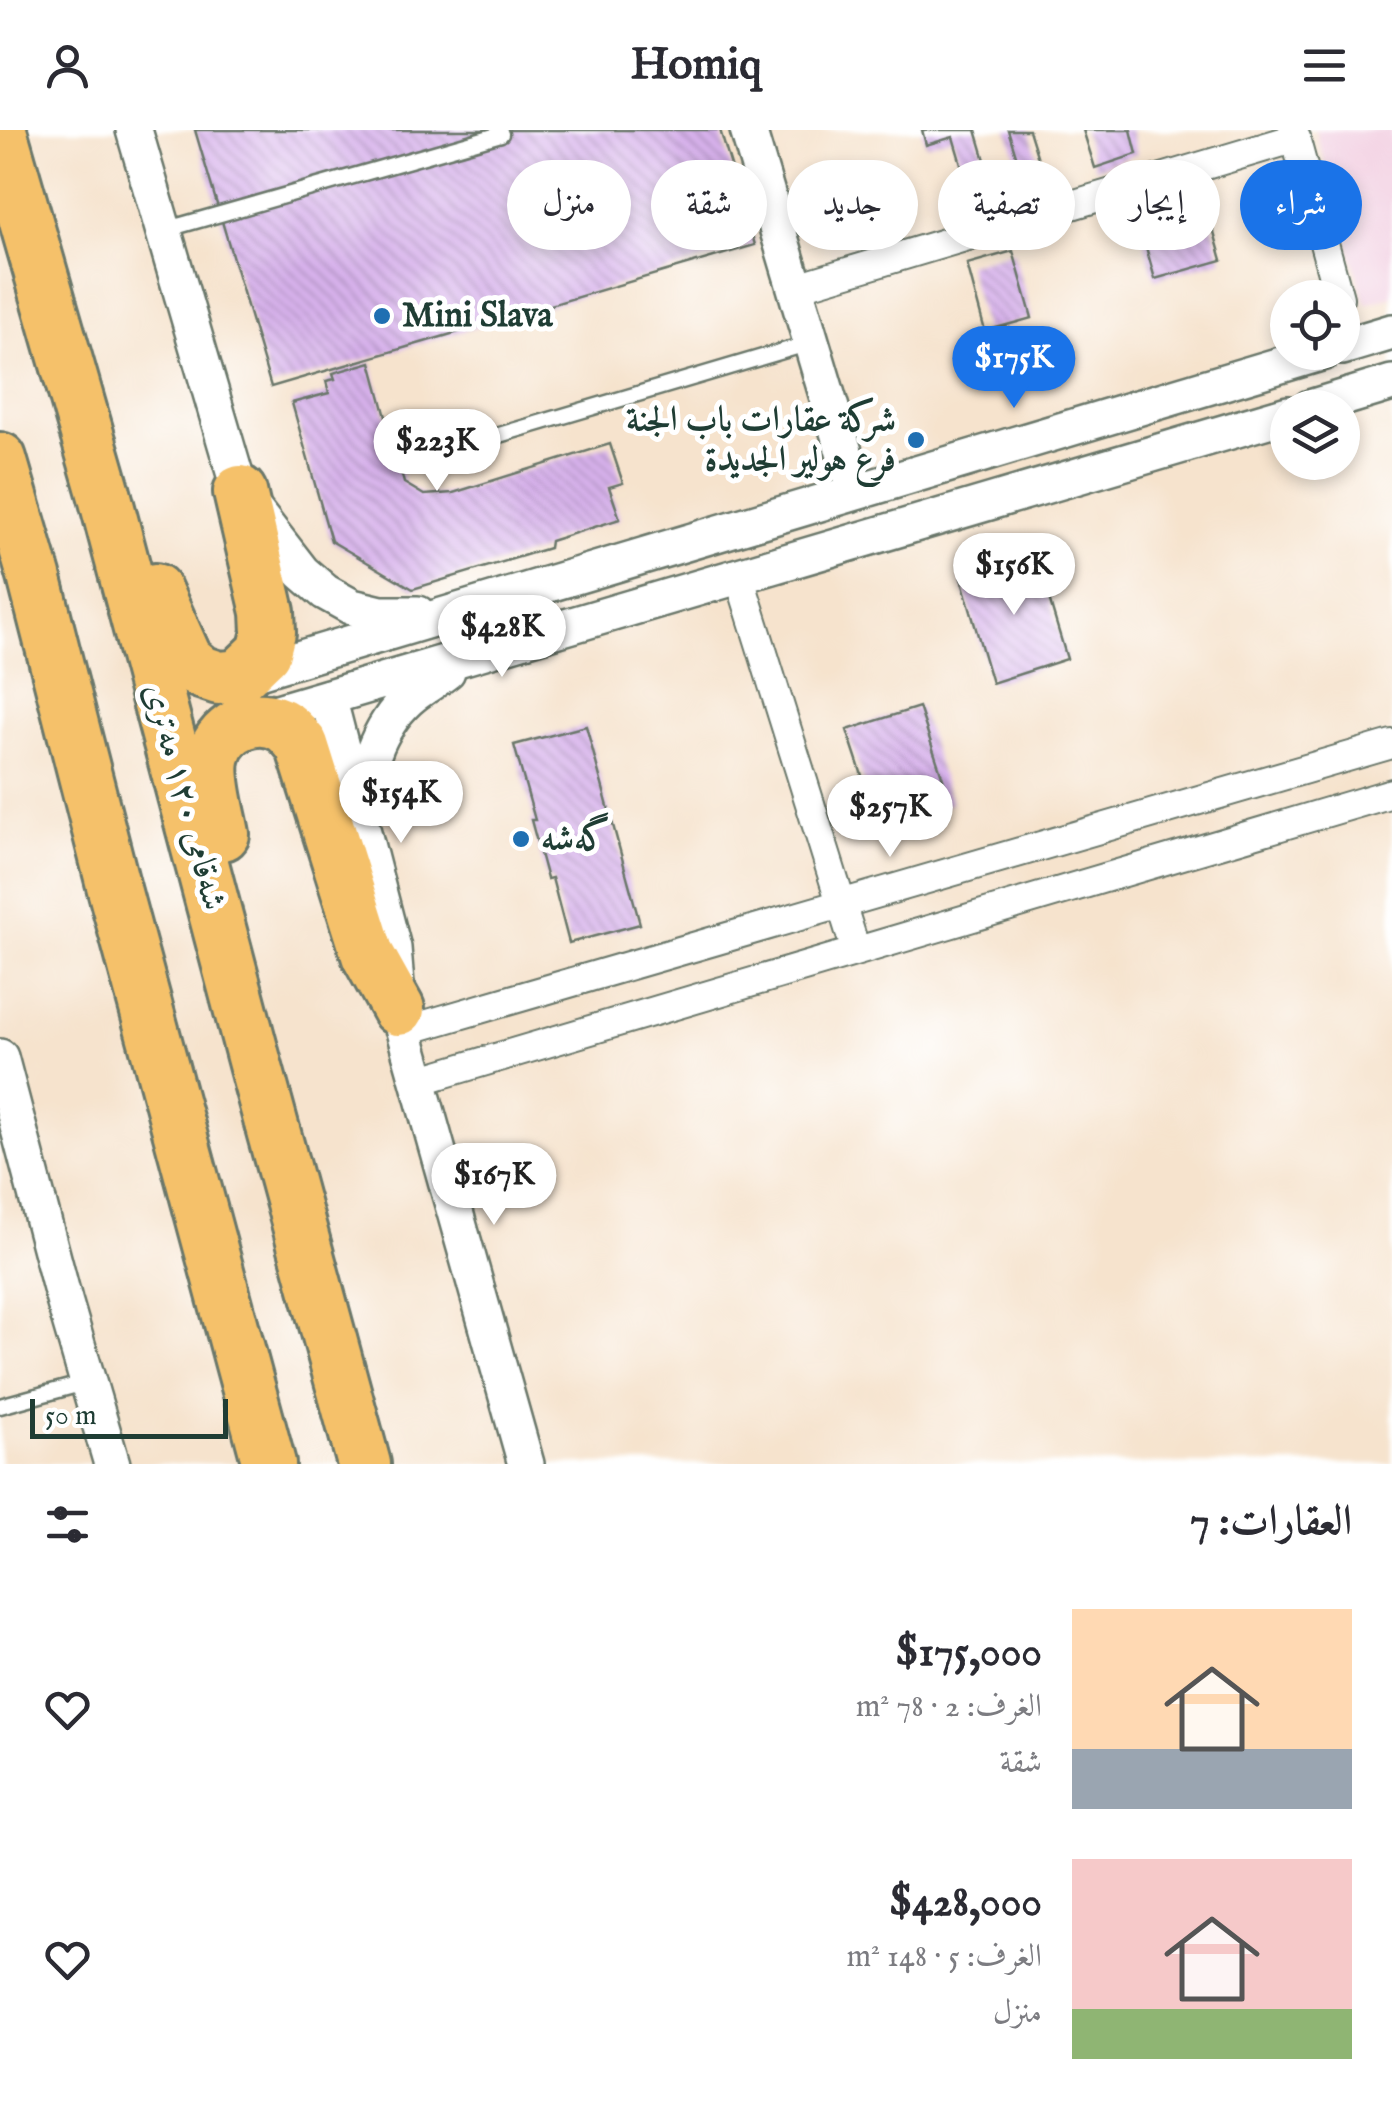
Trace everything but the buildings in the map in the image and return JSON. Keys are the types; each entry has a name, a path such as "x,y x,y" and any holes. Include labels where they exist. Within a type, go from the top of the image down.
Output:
{"highway":[{"name":"شەقامی ١٢٠ مەتری","path":"0,131 104,492 364,1464"},
{"path":"0,459 270,1464"},
{"path":"104,492 186,659 227,702 276,723 302,745 368,954 401,1020"},
{"path":"240,492 268,612 269,632 264,652 227,702 213,774 255,1064"}],"street":[{"path":"134,130 240,492 302,572 324,592 352,606 382,614 412,615 474,606"},
{"path":"748,130 856,492"},
{"path":"794,288 1295,134 1334,280"},
{"path":"1360,342 1392,332"},
{"path":"227,702 474,606 1270,369"},
{"path":"1360,393 1392,384"},
{"path":"227,702 328,697 1270,419"},
{"path":"614,564 609,574 610,591 633,608"},
{"path":"739,576 856,952"},
{"path":"568,578 583,582 595,595 596,604 590,615 579,624"},
{"path":"360,818 373,753 391,718 412,695 472,655"},
{"path":"328,697 393,948 401,1020 526,1464"},
{"path":"401,1020 842,904 1392,744"},
{"path":"418,1081 1392,792"},
{"path":"0,1056 112,1464"}],"lane":[{"path":"163,230 502,134"},
{"path":"498,435 811,342"},
{"path":"0,1406 88,1382"}],"shaded area":[{"path":"1315,130 1392,130 1392,296 1366,304 1350,250 1362,250 1362,160 1324,160"}],"place":[{"name":"Mini Slava","path":"382,316"},
{"name":"شرکة عقارات باب الجنة فرع هولیر الجدیدة","path":"916,440"},
{"name":"گەشە","path":"521,839"}]}
